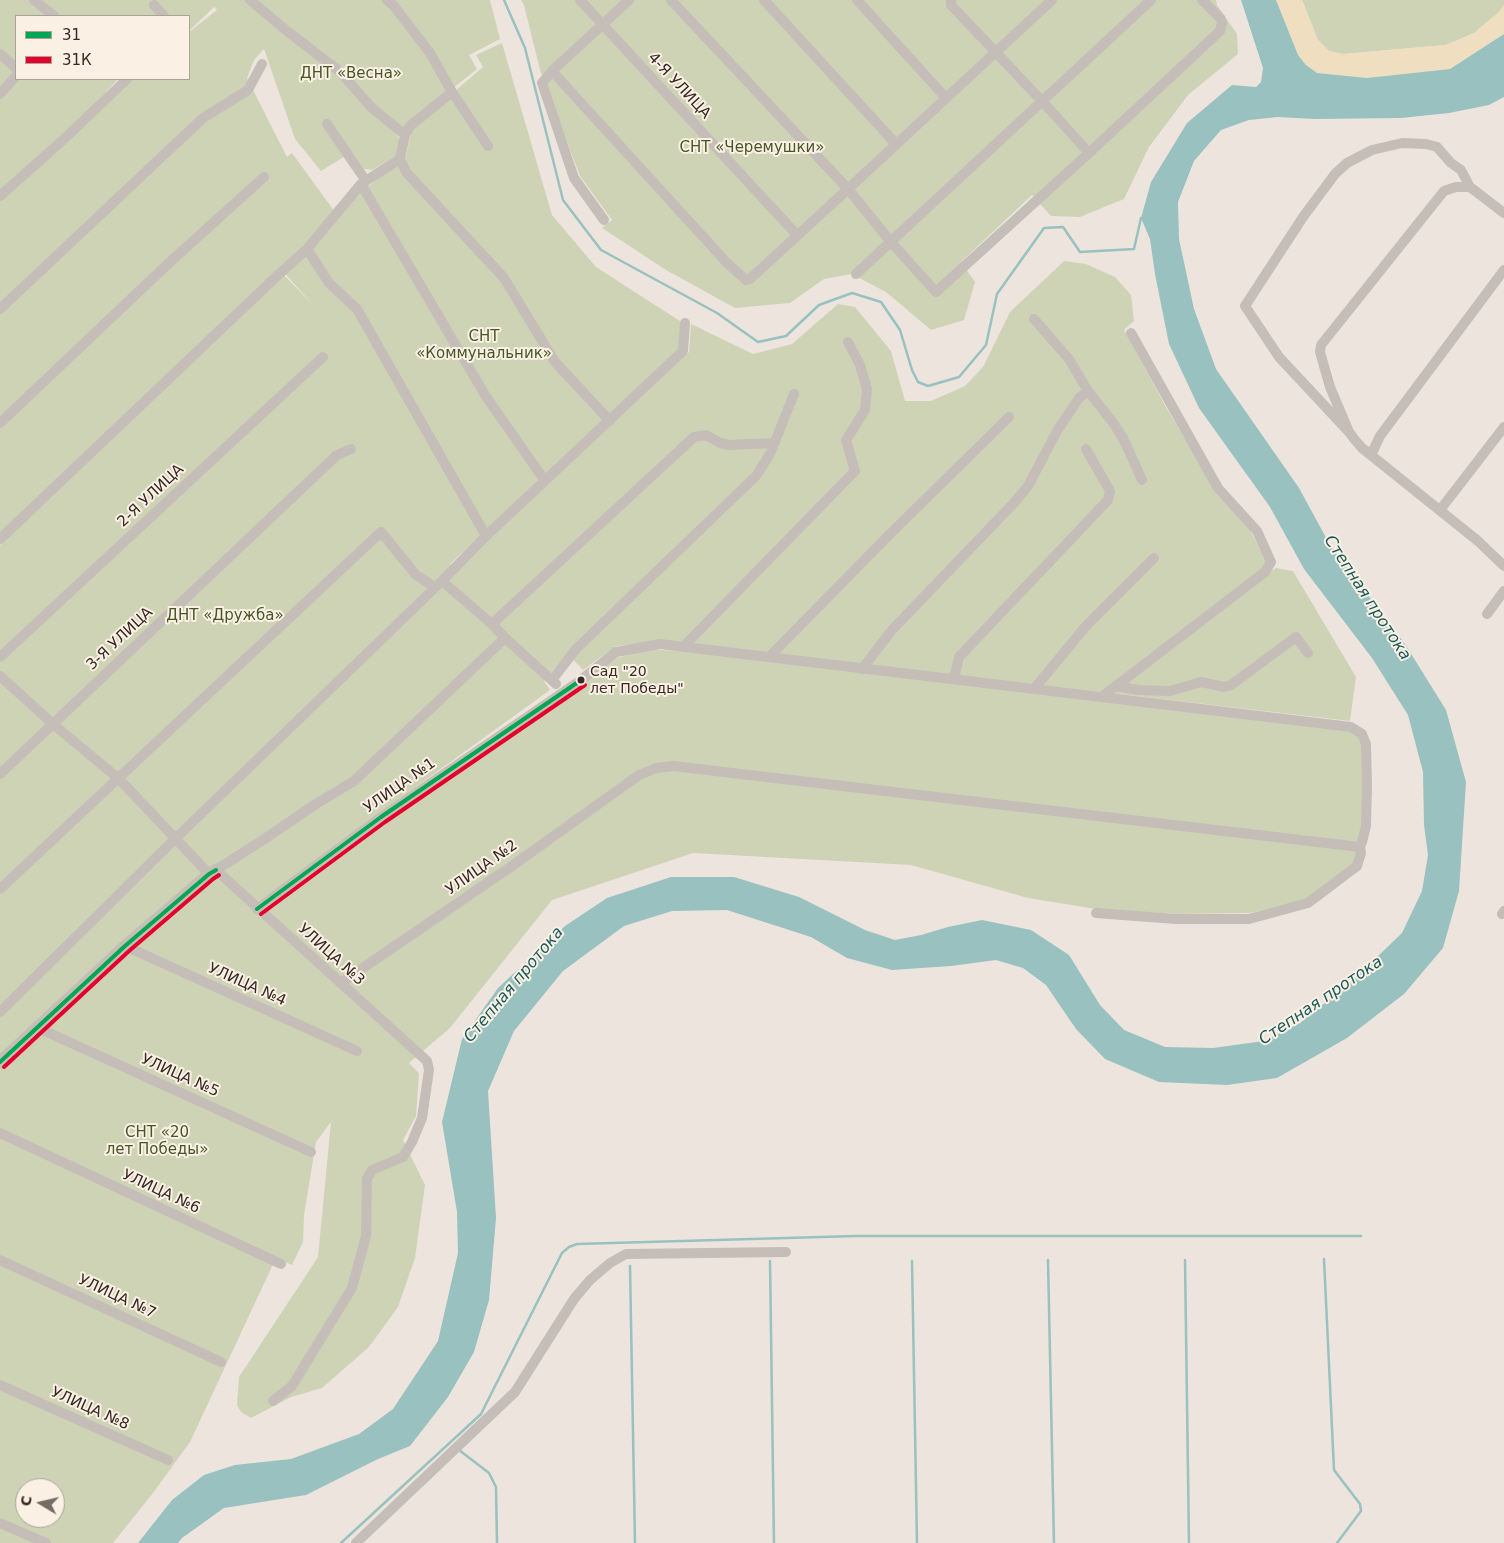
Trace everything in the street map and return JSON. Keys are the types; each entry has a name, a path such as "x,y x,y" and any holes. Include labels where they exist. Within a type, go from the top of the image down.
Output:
{"street":[{"path":"34,0 53,15"},
{"path":"250,0 287,32 339,71 372,108 405,135"},
{"path":"387,0 394,6 430,53 452,92 488,146"},
{"name":"4-Я УЛИЦА","path":"580,0 797,236"},
{"path":"604,220 574,178 542,83 552,71 629,0"},
{"path":"671,0 848,189 934,292 937,292 1220,31 1222,23 1220,19 1202,0"},
{"path":"764,0 896,144"},
{"path":"857,0 946,98"},
{"path":"951,0 951,5 1089,153"},
{"path":"552,71 727,263 746,280 750,279 797,236 1052,0"},
{"path":"856,274 1151,0"},
{"path":"154,5 163,15"},
{"path":"0,54 15,67"},
{"path":"0,309 203,118 248,90 262,64"},
{"path":"0,94 15,77"},
{"path":"0,196 126,80"},
{"path":"452,92 410,126 405,135 400,159 406,172 504,278 555,362 610,421"},
{"path":"327,124 363,182 485,395 545,481"},
{"path":"1349,432 1279,357 1245,306 1303,217 1335,174 1347,163 1363,153 1383,146 1402,143 1437,147 1461,170 1470,187 1504,214"},
{"path":"0,539 307,249 363,182 400,159"},
{"path":"0,423 170,262 264,177"},
{"path":"1470,187 1456,186 1444,191 1321,345 1320,352 1330,387 1354,440 1478,541 1504,566"},
{"path":"307,249 329,283 357,309 486,536"},
{"path":"1371,455 1380,436 1504,270"},
{"path":"1034,319 1069,359 1088,391 1114,424 1124,440 1142,480"},
{"path":"0,1012 486,536 683,351 685,323"},
{"path":"1104,696 1264,572 1272,562 1257,531 1218,488 1131,333"},
{"path":"684,646 854,471 846,440 865,410 867,390 860,365 848,342"},
{"name":"2-Я УЛИЦА","path":"0,657 323,357"},
{"path":"862,669 892,630 1028,486 1056,431 1079,398 1088,391"},
{"path":"552,680 576,649 756,476 770,454 794,394"},
{"path":"768,657 1008,417"},
{"path":"1440,510 1504,427"},
{"path":"492,624 694,437 706,435 720,443 729,445 774,443"},
{"name":"3-Я УЛИЦА","path":"0,774 337,456 351,449"},
{"path":"954,679 959,657 1108,500 1110,491 1086,449"},
{"path":"0,889 381,532 416,575 438,584 492,624 504,638 552,680 562,692"},
{"path":"1034,689 1086,626 1154,558"},
{"path":"1487,614 1504,592"},
{"path":"0,1062 125,946 213,872 354,781 504,638"},
{"path":"1116,686 1138,690 1170,691 1201,682 1224,687 1230,685 1296,638 1308,653"},
{"name":"УЛИЦА №1","path":"257,909 381,817 562,692 616,652 660,644 1351,727 1362,734 1366,744 1366,826 1357,866 1308,903 1249,918 1176,919 1096,913"},
{"name":"УЛИЦА №3","path":"0,676 53,724 119,779 176,838 213,872 341,983 427,1061 429,1070 422,1118 412,1142 403,1157 372,1170 367,1180 366,1236 352,1288 292,1386 273,1401"},
{"name":"УЛИЦА №2","path":"341,983 640,776 656,768 673,766 1360,847"},
{"name":"УЛИЦА №4","path":"125,946 356,1051"},
{"name":"УЛИЦА №5","path":"36,1028 311,1152"},
{"name":"УЛИЦА №6","path":"0,1134 282,1264"},
{"path":"356,1543 515,1392 574,1299 590,1280 610,1263 626,1254 786,1252"},
{"name":"УЛИЦА №7","path":"0,1260 221,1362"},
{"name":"УЛИЦА №8","path":"0,1384 168,1460"},
{"path":"0,1523 46,1543"}],"green space":[{"path":"0,0 152,0 150,4 158,15 15,15 15,80 117,80 62,139 0,193"},
{"path":"154,0 490,0 500,39 469,55 477,69 396,134 400,139 401,148 396,156 372,170 364,169 352,152 321,171 295,139 264,49 254,60 247,78 287,157 292,153 335,212 396,165 405,161 412,128 483,67 476,55 502,43 552,215 596,267 680,321 681,350 450,564 456,570 689,352 691,324 753,354 792,344 838,304 855,307 891,351 905,401 931,401 965,386 983,367 1010,312 1064,261 1086,264 1115,277 1131,295 1134,321 1124,330 1167,409 1218,494 1250,530 1271,571 1276,568 1293,571 1356,677 1350,721 665,641 616,646 583,670 567,653 544,681 550,690 384,810 390,816 617,658 649,649 703,653 1353,732 1363,741 1362,825 1354,864 1307,900 1250,913 1177,914 1096,909 1028,898 911,865 693,853 552,900 450,1028 409,1063 419,1073 416,1116 403,1140 425,1185 415,1258 398,1307 369,1347 322,1388 291,1397 251,1418 241,1412 237,1405 239,1377 318,1257 331,1122 316,1142 304,1215 303,1242 292,1265 276,1258 190,1442 153,1493 113,1543 0,1543 0,1068 202,883 354,784 349,781 249,848 199,876 0,1055 0,545 283,274 314,306 280,268 0,533 0,200 132,80 190,80 190,31 217,10 214,7 190,30 190,15 167,15"},
{"name":"СНТ «Черемушки»","path":"521,0 1216,0 1217,5 1237,34 1238,54 1188,95 1149,147 1124,199 1080,217 1051,216 1032,195 961,262 975,282 964,320 931,330 886,292 852,274 824,279 790,303 735,308 666,270 602,228 612,220 580,176 540,70 524,5"},
{"path":"1302,0 1504,0 1504,5 1499,12 1474,33 1446,45 1343,54 1329,51 1318,40"}],"sand":[{"path":"1276,0 1302,0 1318,40 1329,51 1343,54 1446,45 1474,33 1499,12 1504,5 1504,34 1450,69 1367,78 1317,73 1306,65 1298,55"}],"water":[{"name":"Степная протока","path":"1241,0 1276,0 1298,55 1306,65 1317,73 1367,78 1450,69 1504,34 1504,97 1489,105 1449,113 1401,118 1315,119 1278,117 1249,120 1221,130 1194,161 1178,202 1179,239 1194,309 1216,369 1299,488 1330,545 1405,644 1446,710 1466,782 1459,891 1443,948 1404,994 1347,1038 1277,1078 1227,1085 1159,1082 1105,1059 1076,1029 1046,985 1023,968 996,960 951,966 892,970 847,958 811,937 727,910 672,911 624,926 563,971 514,1031 488,1091 496,1218 489,1300 474,1352 448,1397 410,1446 378,1459 306,1495 224,1508 182,1538 178,1543 138,1543 172,1500 204,1475 235,1465 291,1459 359,1434 393,1409 438,1341 458,1253 457,1212 442,1122 462,1039 498,988 565,926 607,898 671,877 734,877 799,897 865,930 895,940 982,920 1031,930 1069,955 1100,1005 1124,1030 1165,1047 1213,1048 1264,1041 1300,1023 1352,981 1402,933 1422,891 1428,855 1424,825 1423,772 1408,715 1372,658 1304,569 1270,507 1199,408 1169,344 1150,239 1141,218 1151,182 1187,123 1232,85 1256,87 1261,82 1263,68"}],"waterway":[{"path":"504,0 525,48 563,200 601,250 717,313 758,342 786,336 819,305 852,293 881,302 900,330 912,370 918,382 928,386 959,377 986,345 997,294 1044,228 1063,227 1080,252 1134,249 1141,218"},
{"path":"341,1543 481,1414 562,1253 569,1247 577,1244 856,1236 1361,1236"},
{"path":"1324,1259 1334,1470 1360,1504 1361,1511 1337,1543"},
{"path":"1048,1260 1054,1543"},
{"path":"1185,1260 1189,1543"},
{"path":"770,1261 774,1543"},
{"path":"912,1261 917,1543"},
{"path":"630,1266 635,1543"},
{"path":"459,1450 489,1473 496,1487 497,1543"}],"transit line":[{"name":"31","path":"257,909 381,817 581,680"},
{"name":"31К","path":"261,914 385,822 585,685"},
{"name":"31","path":"0,1062 125,946 216,870"},
{"name":"31К","path":"4,1067 129,951 219,875"}],"place":[{"name":"Сад \"20 лет Победы\"","path":"581,680"}],"park label":[{"name":"ДНТ «Весна»","path":"351,74"},
{"name":"СНТ «Коммунальник»","path":"484,346"},
{"name":"ДНТ «Дружба»","path":"225,616"},
{"name":"СНТ «20 лет Победы»","path":"157,1142"}]}
